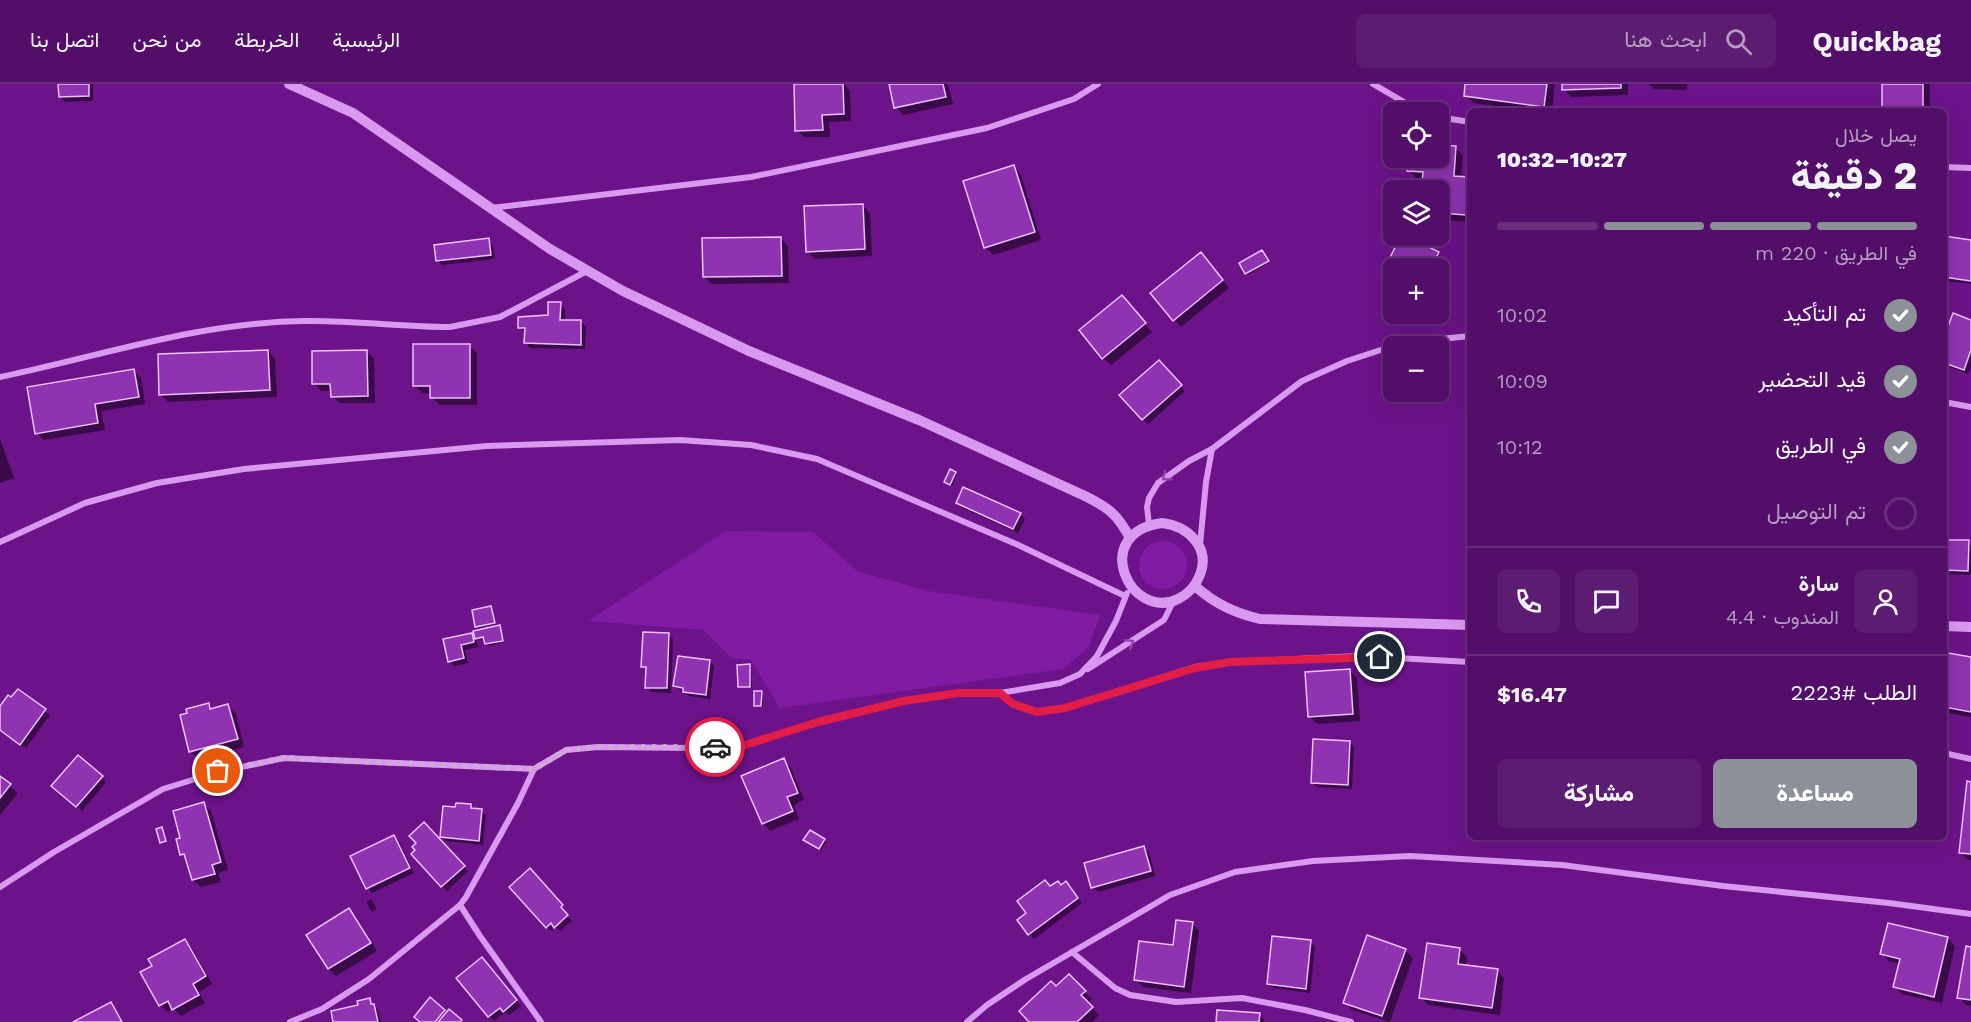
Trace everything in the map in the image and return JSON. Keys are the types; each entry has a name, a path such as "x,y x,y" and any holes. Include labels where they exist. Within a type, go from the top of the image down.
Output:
{"street":[{"path":"289,84 353,113 550,249 623,291 749,351 919,420 1093,500 1108,508 1117,517 1130,538"},
{"path":"490,208 762,175 987,128 1074,99 1098,84"},
{"path":"1373,84 1404,102"},
{"path":"1449,119 1467,122"},
{"path":"1947,167 1971,168"},
{"path":"0,377 121,347 240,327 303,321 421,327 450,327 473,323 500,317 588,271"},
{"path":"1149,524 1147,507 1149,498 1158,483 1189,461 1212,449 1302,381 1338,365 1402,343 1467,336"},
{"path":"1947,403 1971,407"},
{"path":"0,542 85,503 157,483 244,469 487,447 681,440 751,445 817,459 1016,544 1125,596"},
{"path":"1200,549 1194,538 1174,524 1149,524 1130,538 1124,549 1122,568 1127,580 1145,600 1159,603 1173,602 1185,596 1195,586 1201,574 1200,549 1212,449"},
{"path":"1080,674 1097,656 1116,621 1131,585"},
{"path":"1195,586 1220,605 1240,614 1260,619 1467,626"},
{"path":"0,887 54,852 163,789 218,771 284,758 534,769 566,750 598,747 692,748 745,745 818,722 904,701 958,693 1000,693 1060,683 1080,674 1164,620 1173,602"},
{"path":"1947,626 1971,627"},
{"path":"1000,693 1013,704 1037,712 1065,708 1195,668 1230,662 1359,656 1467,662"},
{"path":"1947,754 1971,759"},
{"path":"290,1022 322,1009 369,979 460,905 518,803 534,769"},
{"path":"967,1022 987,1005 1026,979 1170,895 1235,872 1313,861 1410,856 1562,865 1971,914"},
{"path":"460,905 541,1022"},
{"path":"1072,952 1115,988 1130,995 1176,1002 1242,998 1352,1022"}],"shaded area":[{"path":"726,531 813,532 857,571 928,591 1100,615 1089,647 1063,669 780,708 751,660 732,658 704,630 588,621"},
{"path":"1158,541 1168,541 1180,548 1187,560 1187,570 1180,582 1168,589 1158,589 1143,578 1139,570 1139,560 1150,545"}],"building":[{"path":"58,84 89,84 89,96 59,97"},
{"path":"794,84 843,84 844,114 822,115 823,130 795,131"},
{"path":"889,84 943,84 946,97 894,108"},
{"path":"1465,84 1547,84 1544,107 1464,96"},
{"path":"1562,84 1621,84 1621,88 1562,90"},
{"path":"1882,84 1923,84 1923,108 1882,108"},
{"path":"1449,146 1456,146 1454,176 1467,177 1467,215 1449,214 1449,180 1422,180 1423,172 1407,171 1407,168 1449,168"},
{"path":"1014,165 1035,232 984,248 963,181"},
{"path":"863,204 865,249 806,252 804,206"},
{"path":"1947,236 1971,240 1971,281 1947,277"},
{"path":"781,237 782,276 703,277 702,238"},
{"path":"489,238 491,255 436,261 434,245"},
{"path":"1396,246 1427,246 1439,252 1436,258 1390,258"},
{"path":"1262,250 1269,261 1245,274 1239,263"},
{"path":"1201,252 1223,280 1173,321 1150,293"},
{"path":"1122,295 1146,323 1102,359 1079,330"},
{"path":"548,302 561,302 560,320 581,320 581,345 524,343 525,328 518,328 518,317 548,315"},
{"path":"1953,313 1971,320 1971,350 1964,370 1947,364 1947,329"},
{"path":"413,344 470,344 470,398 430,398 430,386 413,386"},
{"path":"268,350 270,390 159,395 158,354"},
{"path":"367,350 368,396 331,397 330,384 312,384 312,351"},
{"path":"1159,360 1182,385 1142,420 1119,395"},
{"path":"134,369 139,397 95,404 98,423 35,434 27,387"},
{"path":"950,469 956,472 950,485 944,482"},
{"path":"963,487 1021,513 1013,529 956,503"},
{"path":"1947,540 1969,540 1968,571 1947,570"},
{"path":"491,606 495,623 475,627 472,610"},
{"path":"500,625 503,641 485,644 483,637 475,639 473,631"},
{"path":"643,632 669,633 667,688 645,688 646,667 641,667"},
{"path":"472,633 474,642 461,645 464,658 448,662 443,639"},
{"path":"1948,653 1971,657 1971,712 1947,708"},
{"path":"678,656 710,660 706,695 683,692 683,688 673,686"},
{"path":"750,664 750,687 738,687 737,665"},
{"path":"1350,669 1353,714 1308,717 1305,672"},
{"path":"18,689 46,709 20,745 0,730 0,706 8,695 11,697"},
{"path":"754,691 762,691 761,706 754,706"},
{"path":"209,703 210,709 228,704 238,739 189,752 180,715 187,713 186,709"},
{"path":"1313,739 1350,741 1348,785 1311,783"},
{"path":"78,755 103,776 76,807 51,786"},
{"path":"784,758 798,793 787,797 793,811 762,824 741,776"},
{"path":"0,776 11,784 0,798"},
{"path":"1967,781 1971,782 1971,854 1959,853"},
{"path":"204,802 221,862 212,865 215,874 192,880 184,854 180,855 176,839 180,838 173,811"},
{"path":"456,803 471,804 471,808 482,809 479,841 440,837 443,806 455,807"},
{"path":"424,822 465,866 441,887 411,854 415,850 412,847 416,843 409,836"},
{"path":"162,827 166,841 160,843 156,829"},
{"path":"810,830 825,839 819,849 803,840"},
{"path":"394,835 410,868 366,889 350,856"},
{"path":"1144,846 1151,871 1091,888 1084,863"},
{"path":"530,868 563,905 561,907 568,915 554,928 551,923 546,928 509,887"},
{"path":"1045,880 1050,886 1058,881 1061,885 1066,881 1078,898 1028,935 1017,920 1026,913 1017,901"},
{"path":"349,908 371,943 328,969 306,935"},
{"path":"1176,920 1193,922 1184,987 1134,980 1139,941 1173,945"},
{"path":"1888,923 1948,937 1934,997 1893,987 1900,959 1880,954"},
{"path":"1367,935 1406,949 1382,1016 1343,1003"},
{"path":"1272,936 1311,940 1306,989 1267,984"},
{"path":"185,939 206,976 193,984 199,995 172,1010 168,1001 159,1006 140,972 152,966 148,959"},
{"path":"1427,943 1460,948 1458,964 1498,969 1492,1008 1419,998"},
{"path":"1966,946 1971,947 1971,1000 1957,998"},
{"path":"482,957 517,1000 503,1012 500,1008 488,1017 456,978"},
{"path":"1069,974 1086,991 1081,995 1093,1007 1077,1022 1029,1022 1019,1011 1051,981 1056,986"},
{"path":"430,997 445,1010 435,1022 420,1022 414,1017"},
{"path":"370,998 371,1004 374,1004 378,1022 333,1022 331,1011 358,1005 357,1001"},
{"path":"111,1002 122,1022 73,1022"},
{"path":"449,1009 462,1020 460,1022 438,1022"},
{"path":"1217,1010 1260,1013 1259,1022 1216,1022"}],"way so far":[{"path":"218,771 284,758 534,769 566,750 598,747 715,747"}],"route":[{"path":"715,747 745,745 818,722 904,701 958,693 1000,693 1013,704 1037,712 1065,708 1195,668 1230,662 1380,657"}]}
